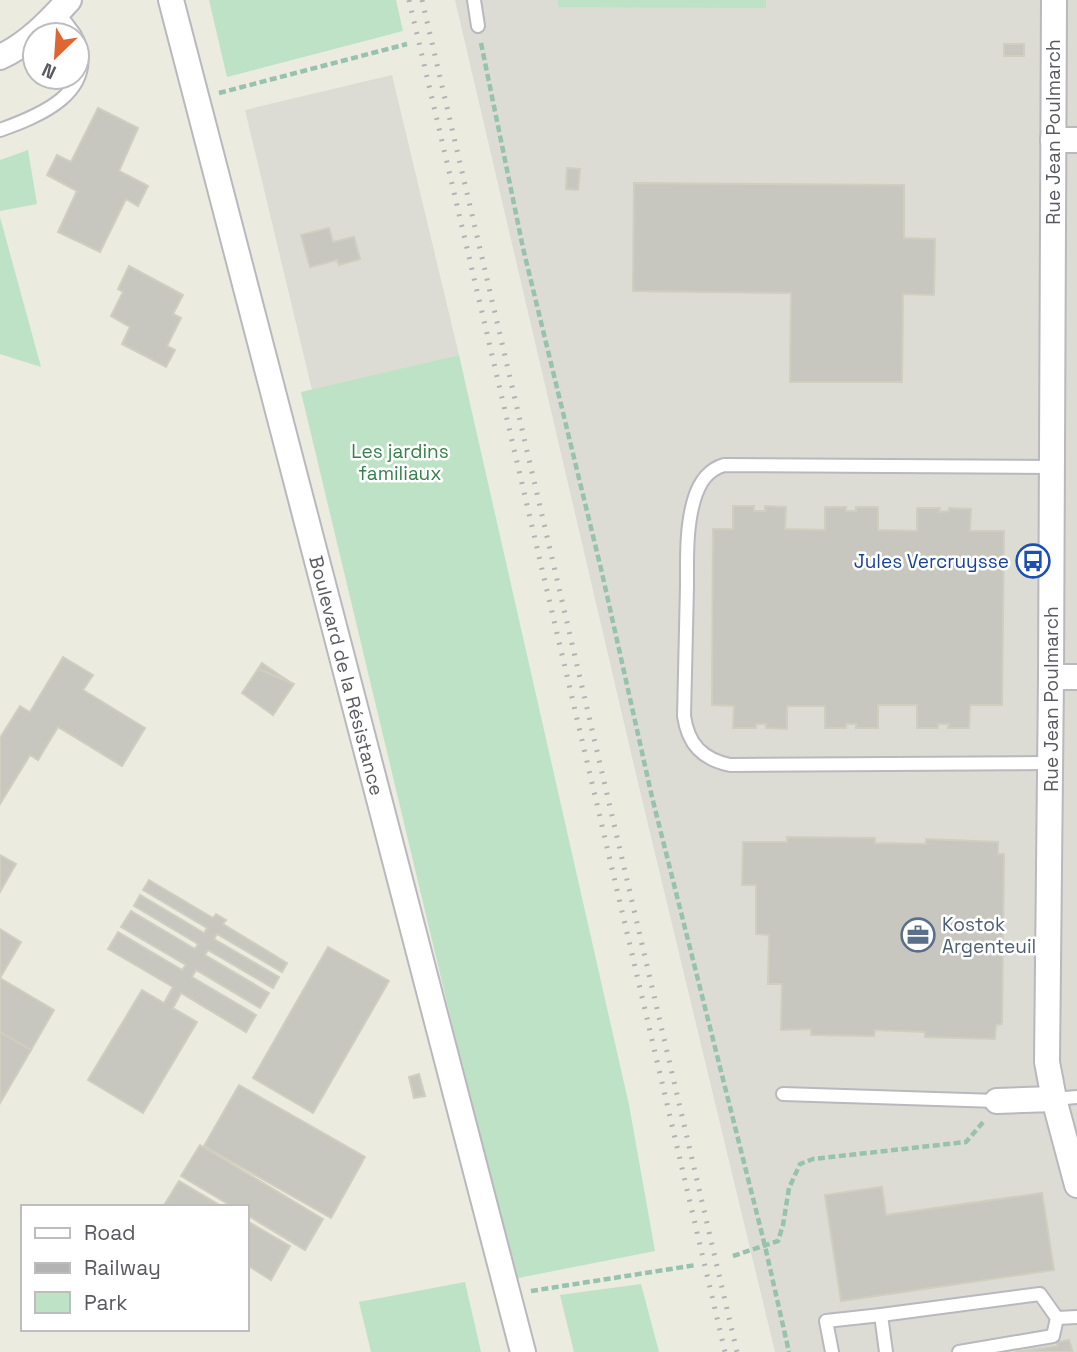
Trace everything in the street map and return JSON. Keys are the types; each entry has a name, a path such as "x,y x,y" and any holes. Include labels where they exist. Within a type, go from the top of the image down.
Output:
{"street":[{"name":"Boulevard de la Résistance","path":"172,0 523,1352"},
{"name":"Rue Jean Poulmarch","path":"1054,0 1065,140 1052,467 1047,1062 1065,1098 1077,1185"},
{"path":"0,57 26,40 64,6"},
{"path":"1051,677 1077,677"},
{"path":"997,1101 1065,1098"}],"lane":[{"path":"474,0 478,26"},
{"path":"0,130 20,123 57,103 71,91"},
{"path":"1051,763 730,765 715,762 700,752 686,730 684,716 690,515 704,477 715,468 724,465 1052,467"},
{"path":"783,1094 997,1101"},
{"path":"832,1352 827,1321 1040,1294 1057,1318 1054,1336 959,1352"},
{"path":"881,1315 886,1352"},
{"path":"1057,1318 1077,1317"}],"path":[{"path":"478,26 523,247 602,573 652,797 765,1246 789,1352"},
{"path":"230,90 407,44"},
{"path":"733,1256 778,1241 789,1188 800,1164 813,1159 966,1142 997,1101"},
{"path":"508,1295 696,1265"}],"shaded area":[{"path":"455,0 1077,0 1077,1352 775,1352 639,787"},
{"path":"392,75 459,355 312,390 245,110"}],"green space":[{"path":"209,0 396,0 403,31 227,77"},
{"path":"558,0 766,0 766,8 558,7"},
{"path":"28,150 37,204 0,211 0,160"},
{"path":"0,217 41,367 0,354"},
{"name":"Les jardins familiaux","path":"459,355 629,1105 655,1251 513,1279 301,392"},
{"path":"465,1282 481,1352 371,1352 359,1302"},
{"path":"641,1284 659,1352 574,1352 560,1295"}],"building":[{"path":"1004,44 1024,44 1024,56 1004,56"},
{"path":"98,108 138,128 119,171 148,186 138,206 126,199 100,252 58,232 77,191 47,175 57,155 71,162"},
{"path":"567,168 580,169 578,190 566,189"},
{"path":"634,183 904,185 904,238 935,239 934,295 903,294 902,382 790,382 791,293 633,291"},
{"path":"329,228 333,242 354,237 360,259 339,265 337,260 310,267 301,235"},
{"path":"129,266 183,295 173,314 181,318 167,346 175,350 166,367 122,344 130,327 111,316 123,292 118,289"},
{"path":"733,506 754,506 754,511 765,511 765,506 786,507 785,529 825,530 825,507 846,507 846,511 856,511 856,507 878,507 878,530 917,531 917,508 940,508 939,512 949,511 949,508 971,509 970,531 1004,531 1002,705 970,705 969,728 948,728 949,724 938,724 938,728 917,728 917,705 878,705 878,728 856,728 856,724 846,724 846,728 825,728 825,706 787,706 787,729 766,728 766,724 756,724 756,728 733,728 734,706 712,705 713,529 733,529"},
{"path":"63,657 93,675 83,690 145,728 122,766 58,727 38,760 30,755 0,804 0,738 20,706 30,712"},
{"path":"262,663 278,674 293,684 258,669"},
{"path":"258,669 294,684 273,715 242,693"},
{"path":"787,837 875,838 875,843 926,844 926,839 998,842 998,854 1004,854 1002,1024 996,1025 995,1039 925,1037 925,1032 875,1030 874,1036 811,1035 811,1029 781,1030 782,984 768,984 769,935 756,934 756,885 742,885 743,842 787,842"},
{"path":"0,855 16,864 0,892"},
{"path":"149,880 213,918 216,914 226,920 223,924 287,963 282,972 217,934 214,939 279,977 273,988 208,950 205,955 269,993 260,1008 196,970 192,977 256,1015 246,1032 181,993 173,1008 197,1022 143,1113 88,1080 142,990 164,1003 173,987 108,949 118,932 182,970 186,965 121,927 131,911 195,949 198,944 134,906 140,895 204,933 207,928 143,890"},
{"path":"0,929 21,942 0,978"},
{"path":"328,947 389,981 313,1113 253,1078"},
{"path":"0,978 54,1010 31,1050 0,1032"},
{"path":"0,1032 31,1050 0,1103"},
{"path":"419,1074 425,1096 414,1098 409,1077"},
{"path":"239,1085 365,1157 331,1218 204,1146"},
{"path":"200,1145 323,1219 305,1250 248,1216 248,1205 230,1205 181,1176"},
{"path":"179,1181 220,1205 164,1205"},
{"path":"882,1187 886,1215 1042,1193 1054,1270 841,1301 825,1195"},
{"path":"248,1222 290,1246 271,1280 248,1266"},
{"path":"1069,1340 1073,1352 1015,1352 1057,1346 1057,1342"}],"railway":[{"path":"409,0 725,1352"},
{"path":"422,0 737,1352"}],"place":[{"name":"Jules Vercruysse","path":"1033,561"},
{"name":"Kostok Argenteuil","path":"918,935"}]}
